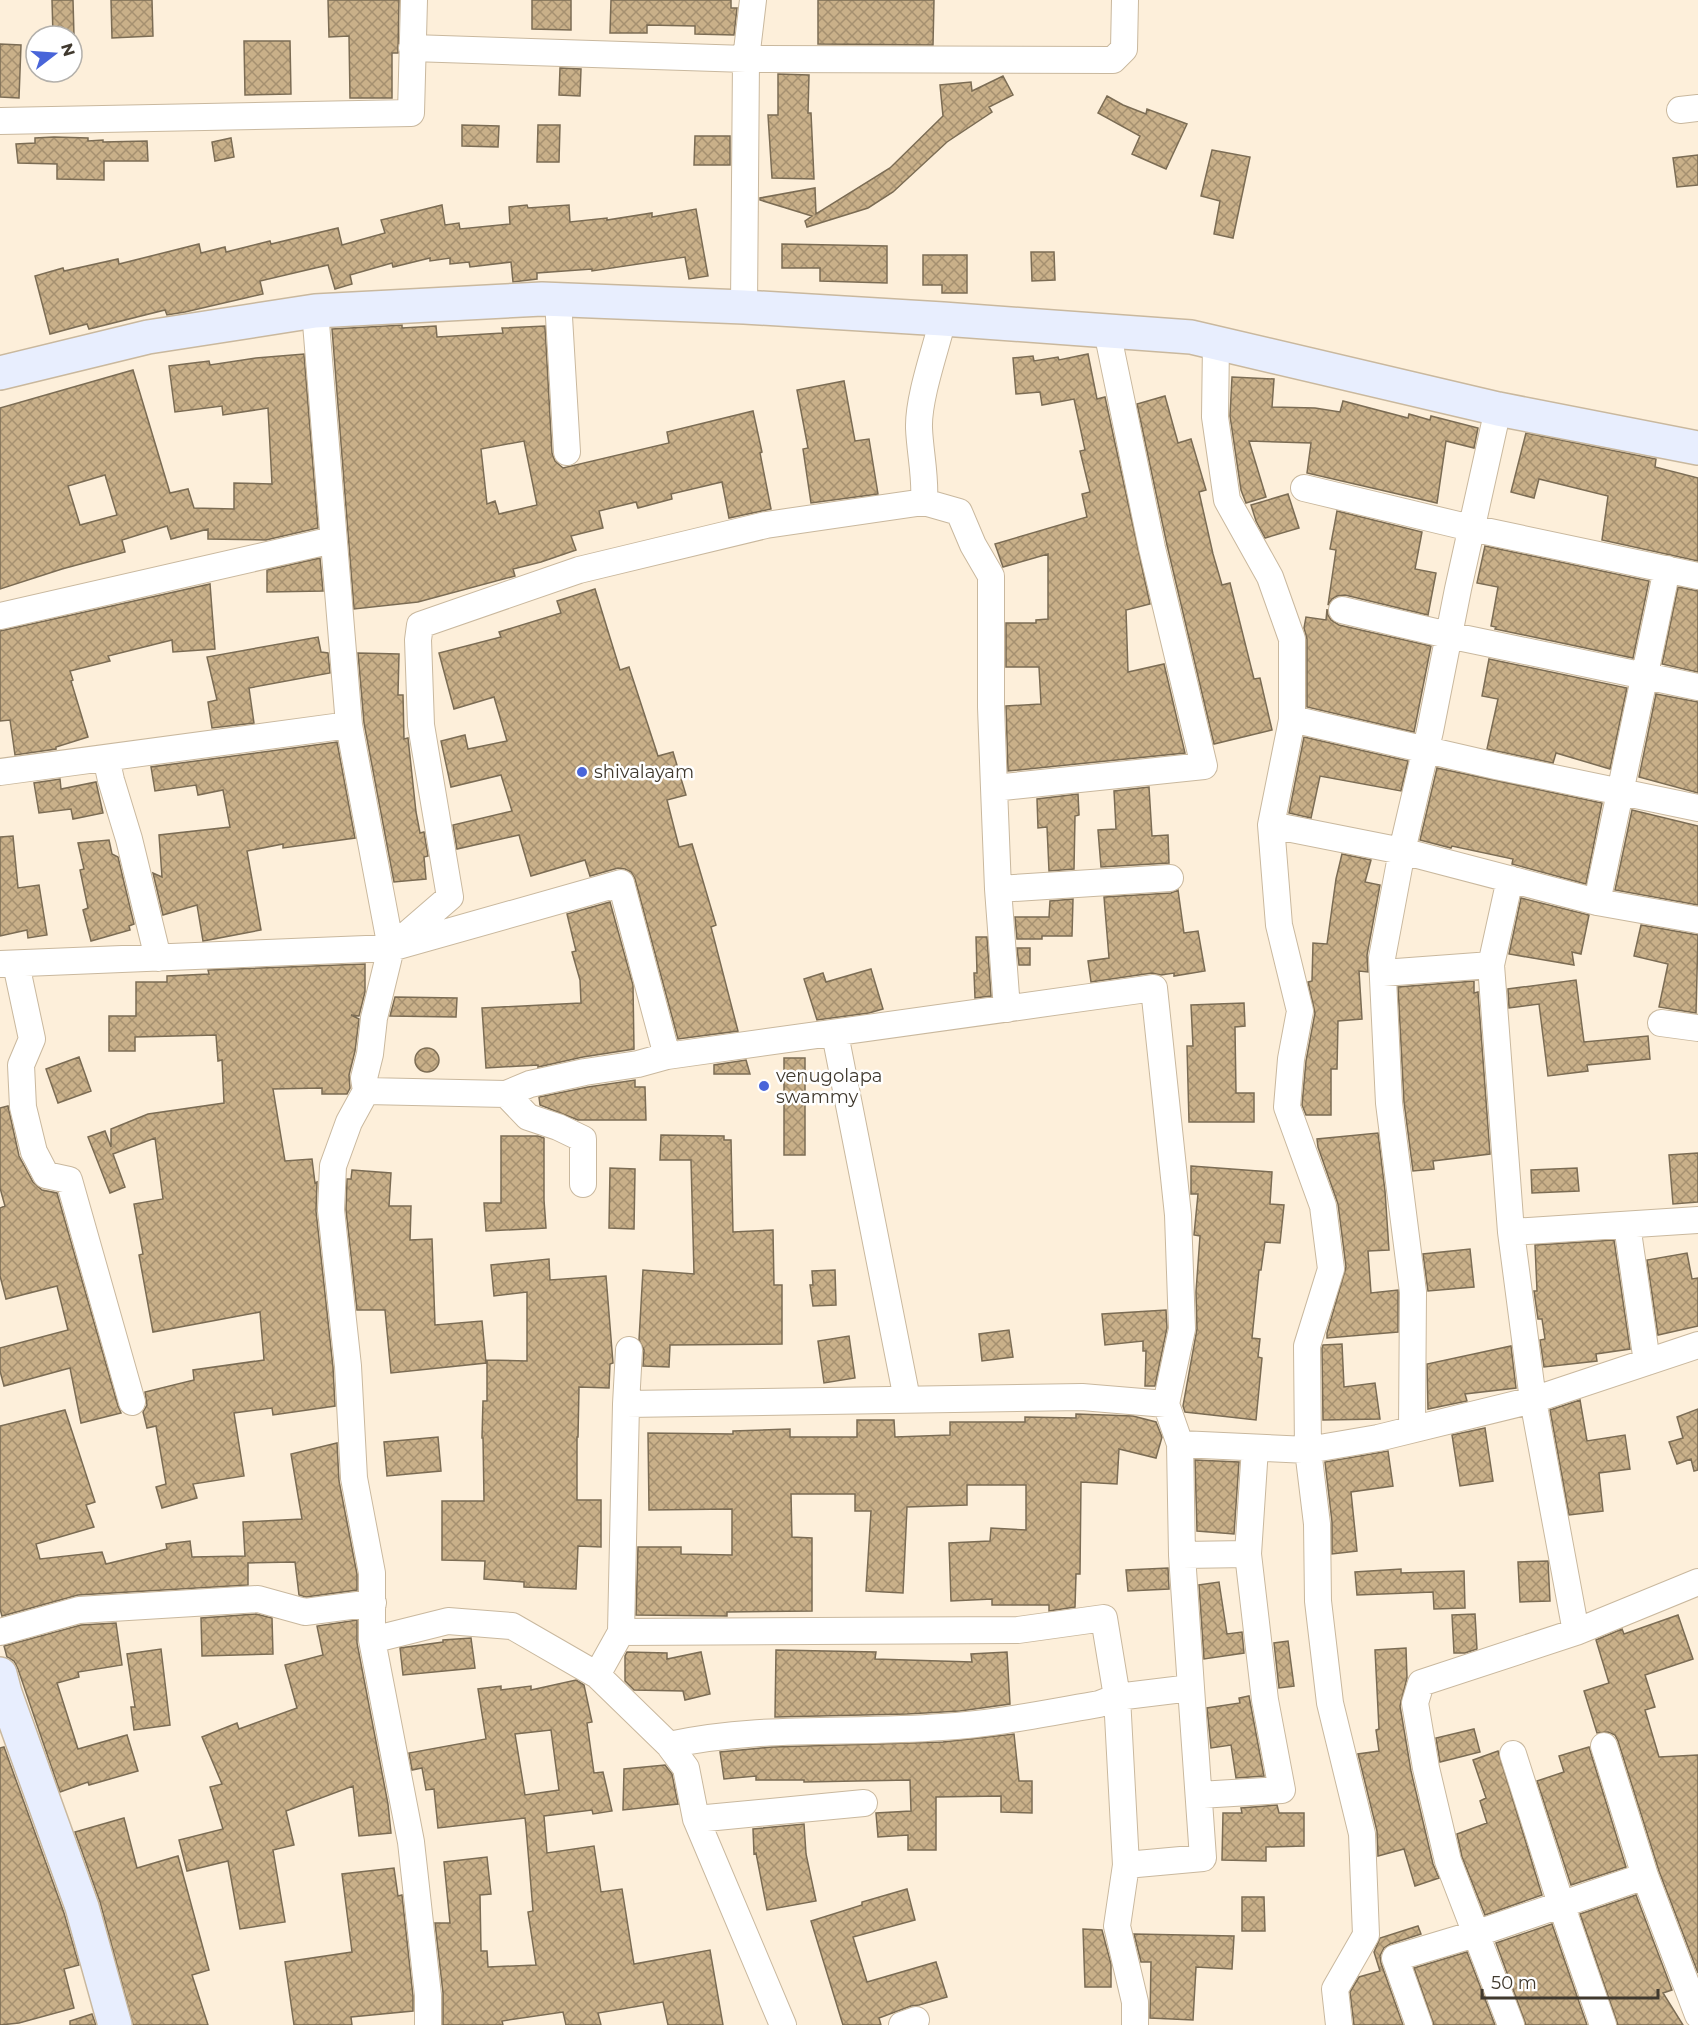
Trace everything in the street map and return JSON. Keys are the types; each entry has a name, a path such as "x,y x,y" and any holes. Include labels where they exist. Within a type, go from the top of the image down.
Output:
{"main road":[{"path":"0,373 148,337 315,311 558,300 744,306 1191,337 1498,409 1698,448"},
{"path":"2,1688 81,1906 115,2025"}],"street":[{"path":"0,121 411,113 414,0"},
{"path":"744,306 746,59 753,0"},
{"path":"412,48 746,59 1113,60 1124,49 1125,0"},
{"path":"558,300 567,452"},
{"path":"315,311 349,725 391,948 374,1018 370,1054 364,1078 366,1091 349,1122 333,1166 331,1210 348,1366 354,1478 372,1573 372,1640 411,1842 428,1995 428,2025"},
{"path":"924,502 926,484 918,426 924,392 943,318"},
{"path":"994,788 1204,766 1152,548 1107,331"},
{"path":"1216,343 1215,417 1227,500 1270,577 1292,639 1292,719 1271,825 1279,925 1300,1011 1291,1059 1287,1107 1323,1206 1331,1269 1307,1346 1308,1450 1317,1524 1318,1601 1330,1703 1362,1834 1366,1935 1335,1989 1339,2025"},
{"path":"1412,1428 1413,1292 1389,1103 1382,958 1402,851 1498,409"},
{"path":"1304,488 1471,528 1698,576"},
{"path":"391,948 450,897 421,724 418,640 420,625 591,567 766,525 924,502 959,512 973,545 991,576 991,707 998,889 1007,1009"},
{"path":"0,616 333,540"},
{"path":"1597,902 1667,569"},
{"path":"1342,610 1448,636 1698,687"},
{"path":"1292,719 1619,793 1698,808"},
{"path":"0,772 349,725"},
{"path":"106,758 129,839 140,892 158,958"},
{"path":"1271,825 1402,851 1597,902 1698,920"},
{"path":"998,889 1170,878"},
{"path":"1510,879 1491,965 1511,1232 1533,1400 1576,1632"},
{"path":"132,1402 69,1180 46,1175 34,1152 23,1107 21,1065 32,1039 8,964 391,948 621,883 667,1056"},
{"path":"1383,973 1491,965"},
{"path":"366,1091 506,1094 530,1084 638,1064 667,1056 1154,988 1178,1215 1182,1329 1166,1404 1180,1444 1182,1555 1203,1858 1126,1865"},
{"path":"1661,1023 1698,1028"},
{"path":"835,1034 907,1399"},
{"path":"506,1094 528,1117 558,1127 583,1139 583,1184"},
{"path":"1511,1232 1698,1220"},
{"path":"1627,1225 1647,1362"},
{"path":"1180,1444 1308,1450 1378,1438 1533,1400 1698,1345"},
{"path":"597,1675 621,1632 629,1350"},
{"path":"626,1404 1082,1396 1166,1404"},
{"path":"1199,1795 1282,1790 1265,1700 1248,1554 1255,1448"},
{"path":"1182,1555 1248,1554"},
{"path":"1510,2025 1448,1861 1426,1768 1415,1703 1421,1683 1576,1632 1698,1582"},
{"path":"0,1632 79,1610 258,1599 305,1612 372,1604"},
{"path":"621,1632 1018,1630 1104,1618 1117,1697 1126,1865 1117,1926 1135,2002 1135,2025"},
{"path":"372,1640 448,1621 512,1626 597,1675 669,1745 686,1768 696,1819 783,2025"},
{"path":"669,1745 701,1738 773,1732 942,1727 1100,1704 1117,1697 1191,1688"},
{"path":"1604,1746 1645,1876 1698,2015"},
{"path":"1512,1754 1603,2025"},
{"path":"696,1819 864,1803"},
{"path":"1419,2025 1395,1958 1475,1934 1645,1876"}],"building":[{"path":"52,0 73,0 74,24 53,24"},
{"path":"111,0 152,0 153,36 112,38"},
{"path":"328,0 399,0 398,53 392,53 392,98 350,98 349,36 329,37"},
{"path":"532,0 571,0 571,30 532,29"},
{"path":"611,0 731,0 731,8 737,8 734,35 695,34 695,26 647,25 647,33 610,33"},
{"path":"818,0 934,0 933,45 818,44"},
{"path":"244,41 290,41 291,94 245,95"},
{"path":"0,44 21,45 19,98 0,97"},
{"path":"560,68 581,69 580,96 559,95"},
{"path":"778,74 809,75 808,113 811,113 814,179 772,178 768,115 778,115"},
{"path":"1003,76 1013,95 989,107 992,112 947,142 893,192 868,208 807,227 805,221 812,216 760,200 760,198 815,188 816,214 890,168 943,116 940,85 971,82 972,91"},
{"path":"1107,96 1146,114 1147,109 1187,124 1166,169 1132,154 1140,136 1098,113"},
{"path":"462,125 499,126 498,147 462,146"},
{"path":"538,125 560,125 559,162 537,162"},
{"path":"695,136 730,136 730,165 694,165"},
{"path":"35,138 88,138 88,141 103,140 103,142 147,141 148,161 104,161 104,180 57,179 57,164 18,163 16,144 35,143"},
{"path":"231,138 234,157 215,161 212,142"},
{"path":"1212,150 1250,157 1233,238 1214,234 1220,201 1201,196"},
{"path":"1698,155 1698,185 1677,187 1673,158"},
{"path":"442,205 445,225 459,223 460,229 510,224 509,207 527,205 528,208 569,205 570,222 607,218 607,220 652,213 652,217 696,209 708,276 689,279 685,257 592,271 592,269 537,273 537,279 513,282 511,262 470,267 469,262 450,264 450,258 430,261 430,258 393,267 392,263 350,275 352,284 335,289 328,265 260,281 263,294 185,312 167,315 165,310 89,329 87,324 50,334 35,276 63,268 64,271 118,259 119,264 199,244 201,253 225,247 226,252 338,228 342,245 385,233 381,220"},
{"path":"782,244 887,246 887,283 820,281 820,268 782,268"},
{"path":"1031,252 1054,252 1055,280 1032,281"},
{"path":"923,255 967,255 967,293 942,293 942,285 923,285"},
{"path":"402,325 402,328 436,326 437,337 503,333 502,328 545,326 552,453 555,461 563,468 669,443 667,432 753,411 771,509 729,518 722,482 671,494 672,499 638,508 636,502 599,511 603,528 571,536 576,550 513,569 515,576 418,602 354,609 332,329","holes":["524,441 537,505 499,514 495,501 487,504 481,449"]},
{"path":"304,354 318,528 266,540 208,539 208,529 171,539 167,526 122,540 125,552 0,589 0,408 133,370 170,493 188,489 194,508 234,509 234,483 272,484 268,408 223,415 222,406 175,412 169,366 209,361 210,365","holes":["105,475 117,515 80,525 68,486"]},
{"path":"1088,354 1097,399 1105,397 1150,604 1126,610 1128,672 1164,664 1185,753 1008,771 1006,706 1041,704 1039,667 1006,667 1006,623 1036,623 1036,620 1048,619 1048,554 1003,567 995,544 1087,517 1082,494 1090,492 1080,451 1085,450 1074,399 1042,405 1040,392 1016,394 1013,358 1033,356 1034,361 1058,357 1059,360"},
{"path":"1232,377 1274,379 1272,407 1315,408 1340,412 1343,401 1408,418 1409,414 1430,420 1431,416 1478,428 1474,448 1446,441 1437,503 1307,473 1311,443 1249,441 1266,497 1246,503 1241,490 1230,416"},
{"path":"844,381 855,441 869,439 878,494 811,503 803,449 808,448 797,390"},
{"path":"1165,396 1178,443 1191,439 1206,490 1199,492 1213,554 1222,585 1230,583 1254,679 1260,678 1272,730 1214,744 1167,545 1137,404"},
{"path":"1526,433 1656,459 1655,467 1698,478 1698,561 1602,540 1608,496 1539,479 1534,498 1511,492"},
{"path":"1288,494 1299,528 1265,538 1251,505"},
{"path":"1337,511 1422,532 1415,569 1436,573 1428,615 1345,595 1337,596 1328,605 1336,550 1330,549"},
{"path":"1485,546 1649,581 1633,658 1495,629 1496,627 1491,626 1498,587 1477,583"},
{"path":"320,558 323,591 267,592 267,570"},
{"path":"210,584 215,649 173,652 172,640 108,656 110,661 70,671 88,737 56,747 56,749 15,755 10,720 0,721 0,631"},
{"path":"1678,587 1698,591 1698,672 1662,664"},
{"path":"595,589 620,670 629,667 658,756 673,752 686,795 667,800 679,847 692,844 716,925 711,927 738,1031 678,1039 635,879 631,872 618,868 590,876 585,860 531,876 519,835 457,849 453,825 512,811 501,775 451,787 441,741 465,735 468,749 507,741 494,697 454,709 439,653 501,637 499,632 561,613 557,601"},
{"path":"1327,609 1331,620 1339,625 1431,646 1414,732 1307,707 1307,639 1304,628 1306,617 1326,620"},
{"path":"318,637 321,652 328,653 330,673 249,688 254,723 212,728 208,702 217,700 207,657"},
{"path":"358,653 399,654 398,695 403,695 404,739 408,738 416,812 420,833 424,832 428,856 424,857 426,879 394,882 364,723"},
{"path":"1489,659 1627,688 1610,769 1556,753 1553,763 1487,749 1498,699 1482,696"},
{"path":"1656,694 1698,702 1698,793 1639,777"},
{"path":"1304,737 1408,761 1401,791 1320,776 1311,818 1289,813"},
{"path":"337,742 355,838 283,848 283,844 247,851 261,930 203,941 197,905 163,915 153,873 162,877 159,835 230,827 223,790 198,795 196,785 155,791 151,767"},
{"path":"1437,768 1602,803 1586,884 1512,864 1513,859 1420,840"},
{"path":"60,779 61,789 96,782 103,813 73,819 71,809 39,813 34,783"},
{"path":"1149,787 1152,836 1168,835 1169,863 1101,867 1098,830 1116,829 1114,791"},
{"path":"1078,794 1079,815 1075,816 1074,869 1049,871 1047,827 1038,828 1037,799"},
{"path":"1632,810 1698,826 1698,905 1615,890"},
{"path":"13,836 18,888 39,885 47,935 28,938 27,930 0,936 0,837"},
{"path":"109,840 112,854 118,857 134,924 129,926 130,930 91,941 83,910 88,908 80,870 84,869 78,843"},
{"path":"1342,854 1371,860 1365,882 1380,885 1367,955 1368,972 1359,971 1362,1019 1338,1021 1337,1069 1331,1069 1331,1115 1306,1115 1302,1105 1306,1061 1315,1013 1308,982 1312,981 1313,943 1327,944 1336,879"},
{"path":"1178,890 1184,933 1198,931 1205,971 1174,976 1174,973 1161,975 1152,973 1091,982 1088,961 1109,958 1104,897 1171,893"},
{"path":"1521,898 1589,915 1581,954 1572,952 1574,965 1509,954"},
{"path":"1073,899 1072,936 1017,939 1015,917 1049,917 1050,901"},
{"path":"610,902 633,985 634,1049 538,1067 538,1065 486,1068 482,1008 581,1003 580,980 572,952 576,951 567,914"},
{"path":"1641,925 1698,935 1696,1013 1659,1007 1668,964 1634,956"},
{"path":"976,937 987,937 991,996 975,998 974,973 977,973"},
{"path":"1017,948 1030,948 1030,965 1019,965"},
{"path":"365,964 365,992 359,1016 351,1015 359,1019 349,1075 350,1088 347,1094 322,1094 322,1088 273,1089 285,1161 312,1159 315,1183 317,1182 316,1211 335,1406 273,1415 272,1408 234,1413 244,1476 193,1484 197,1498 162,1508 156,1487 166,1484 156,1426 147,1428 143,1412 147,1405 145,1392 194,1380 193,1370 264,1360 260,1312 153,1332 139,1255 143,1254 134,1204 163,1199 155,1138 113,1154 125,1187 110,1193 88,1137 105,1131 111,1147 111,1129 148,1114 224,1103 222,1060 218,1061 216,1035 135,1037 135,1051 109,1051 109,1016 136,1016 136,982 167,982 167,976 209,974 208,970"},
{"path":"871,969 883,1009 817,1020 804,979 823,973 826,982"},
{"path":"1576,980 1584,1042 1648,1036 1650,1059 1587,1065 1588,1071 1548,1076 1539,1004 1509,1008 1508,989"},
{"path":"1474,981 1474,993 1478,992 1490,1154 1433,1161 1434,1169 1413,1171 1404,1102 1398,987"},
{"path":"395,997 457,998 456,1017 390,1016"},
{"path":"1244,1003 1245,1026 1235,1027 1236,1093 1254,1093 1254,1122 1189,1122 1187,1046 1193,1046 1191,1005"},
{"path":"427,1048 432,1049 438,1055 438,1065 432,1071 427,1072 422,1071 416,1065 415,1060 416,1055 422,1049"},
{"path":"79,1057 91,1091 58,1103 46,1069"},
{"path":"784,1058 805,1058 805,1155 784,1155"},
{"path":"746,1060 750,1074 714,1074 714,1065"},
{"path":"635,1080 635,1087 645,1087 646,1120 578,1120 540,1105 539,1097"},
{"path":"8,1106 19,1156 33,1182 42,1190 57,1193 121,1413 81,1423 70,1368 4,1386 0,1371 0,1348 68,1330 57,1286 6,1299 0,1276 0,1208 5,1206 0,1188 0,1108"},
{"path":"1378,1133 1389,1250 1368,1251 1371,1293 1398,1290 1398,1332 1327,1338 1346,1267 1338,1204 1317,1139"},
{"path":"661,1135 724,1136 724,1140 731,1140 733,1232 773,1230 774,1285 782,1285 782,1344 670,1345 669,1367 643,1366 644,1350 639,1340 643,1270 694,1274 691,1160 660,1160"},
{"path":"501,1136 544,1138 546,1228 486,1231 484,1203 501,1203"},
{"path":"1698,1153 1698,1202 1673,1204 1669,1155"},
{"path":"1191,1166 1272,1172 1270,1204 1284,1205 1280,1243 1265,1242 1261,1270 1259,1270 1252,1338 1260,1339 1258,1357 1262,1358 1256,1420 1185,1412 1183,1406 1197,1329 1196,1292 1200,1236 1194,1235 1198,1194 1191,1194"},
{"path":"610,1168 635,1169 634,1229 609,1228"},
{"path":"1577,1168 1579,1191 1532,1193 1531,1170"},
{"path":"352,1170 391,1173 389,1206 411,1206 410,1240 432,1239 435,1325 482,1321 486,1363 391,1373 385,1310 357,1310 346,1210 347,1179 351,1179"},
{"path":"1614,1240 1630,1349 1596,1354 1597,1361 1544,1367 1540,1340 1545,1339 1542,1319 1538,1319 1534,1291 1537,1291 1535,1245"},
{"path":"1470,1249 1474,1287 1428,1291 1423,1254"},
{"path":"1687,1253 1692,1279 1698,1278 1698,1326 1658,1335 1647,1260"},
{"path":"549,1259 550,1280 606,1276 613,1363 610,1364 609,1388 579,1387 577,1437 577,1500 601,1500 601,1547 578,1546 576,1589 524,1587 524,1582 484,1579 485,1561 442,1560 442,1501 484,1501 482,1438 483,1401 487,1401 487,1360 527,1361 527,1292 494,1296 491,1265"},
{"path":"835,1270 836,1305 813,1306 810,1285 813,1285 812,1271"},
{"path":"1166,1310 1167,1328 1155,1386 1145,1386 1146,1351 1143,1351 1143,1341 1105,1345 1102,1314"},
{"path":"1009,1330 1013,1357 982,1361 979,1334"},
{"path":"849,1336 855,1378 824,1383 818,1341"},
{"path":"1342,1344 1344,1387 1375,1383 1380,1419 1323,1420 1322,1348 1323,1345"},
{"path":"1511,1346 1516,1388 1465,1394 1467,1401 1428,1409 1427,1364"},
{"path":"1580,1400 1587,1441 1625,1435 1630,1469 1599,1473 1603,1511 1569,1515 1550,1410"},
{"path":"1698,1409 1698,1470 1694,1471 1691,1459 1677,1464 1669,1442 1683,1438 1677,1417"},
{"path":"65,1410 95,1502 86,1505 94,1527 36,1544 40,1559 102,1552 106,1564 167,1549 166,1544 190,1541 192,1557 245,1556 243,1522 302,1519 291,1454 337,1443 339,1481 357,1574 357,1590 306,1597 299,1595 295,1562 248,1563 248,1585 78,1595 2,1616 0,1609 0,1426"},
{"path":"1076,1414 1133,1416 1156,1422 1162,1437 1156,1458 1119,1449 1117,1484 1081,1482 1080,1574 1076,1574 1075,1607 1049,1611 1049,1605 992,1605 992,1599 951,1601 949,1543 990,1541 991,1528 1026,1530 1026,1485 967,1485 967,1505 907,1507 903,1593 866,1591 871,1511 855,1511 855,1494 791,1494 792,1537 812,1538 812,1611 727,1612 727,1616 636,1615 638,1547 681,1547 681,1554 732,1555 732,1509 649,1510 648,1433 733,1434 733,1431 790,1429 790,1437 857,1437 857,1420 894,1420 895,1437 950,1435 950,1422 1025,1422 1025,1417 1076,1418"},
{"path":"1485,1428 1493,1481 1460,1486 1452,1435"},
{"path":"438,1437 441,1471 387,1476 384,1442"},
{"path":"1388,1451 1393,1486 1351,1492 1357,1551 1332,1554 1332,1522 1325,1462"},
{"path":"1195,1460 1239,1462 1234,1534 1197,1531"},
{"path":"1548,1561 1550,1601 1520,1602 1518,1562"},
{"path":"1168,1568 1169,1589 1128,1591 1126,1570"},
{"path":"1401,1569 1401,1573 1464,1571 1465,1608 1434,1609 1433,1592 1357,1595 1355,1572"},
{"path":"1219,1582 1227,1634 1242,1632 1244,1653 1204,1659 1199,1585"},
{"path":"256,1614 272,1618 273,1654 202,1656 201,1618"},
{"path":"1475,1614 1477,1649 1465,1653 1454,1653 1452,1615"},
{"path":"1678,1615 1693,1659 1645,1675 1655,1707 1645,1710 1659,1757 1698,1755 1698,1973 1659,1871 1618,1741 1615,1735 1608,1732 1597,1733 1584,1691 1609,1683 1596,1640 1622,1629 1624,1634"},
{"path":"357,1620 357,1643 388,1804 391,1833 359,1836 353,1786 286,1811 294,1845 273,1850 285,1922 240,1929 228,1861 187,1871 179,1840 223,1829 210,1787 222,1784 202,1737 237,1723 239,1729 297,1708 285,1665 323,1655 317,1626"},
{"path":"116,1623 122,1665 78,1672 79,1677 57,1683 78,1749 127,1735 138,1771 89,1785 88,1782 60,1792 18,1669 14,1661 7,1657 4,1646 81,1625"},
{"path":"471,1638 475,1668 403,1675 400,1648 443,1642 443,1640"},
{"path":"1288,1641 1294,1686 1279,1688 1274,1643"},
{"path":"1406,1648 1407,1678 1400,1706 1411,1771 1433,1864 1439,1878 1415,1886 1404,1849 1378,1856 1377,1831 1358,1754 1379,1751 1376,1730 1379,1729 1375,1650"},
{"path":"161,1649 170,1725 134,1730 131,1707 135,1707 127,1654"},
{"path":"776,1650 876,1652 875,1659 972,1662 971,1654 1007,1652 1010,1704 960,1711 907,1714 775,1717"},
{"path":"627,1652 667,1653 667,1659 701,1652 710,1694 685,1700 683,1691 634,1690 625,1681"},
{"path":"576,1680 584,1685 592,1722 587,1723 594,1773 603,1772 612,1811 593,1814 592,1810 544,1816 547,1853 594,1846 601,1892 622,1889 634,1964 710,1950 723,2025 668,2025 663,2002 598,2013 601,2025 566,2025 563,2012 502,2021 503,2025 443,2025 443,1993 435,1923 450,1923 444,1862 487,1857 491,1894 480,1895 481,1951 487,1951 488,1967 536,1965 528,1912 533,1911 525,1818 438,1828 434,1789 426,1790 422,1768 412,1770 409,1753 486,1739 478,1689 501,1686 501,1690 531,1686 531,1690","holes":["551,1730 559,1790 525,1795 515,1734"]},
{"path":"1249,1696 1264,1776 1236,1778 1231,1745 1211,1748 1207,1708 1240,1703 1239,1698"},
{"path":"1474,1729 1480,1752 1440,1762 1436,1738"},
{"path":"1014,1734 1019,1781 1032,1781 1032,1813 1001,1812 1001,1796 936,1797 936,1850 908,1850 908,1835 878,1837 876,1813 911,1811 910,1780 804,1782 804,1780 756,1780 756,1776 724,1779 720,1752 772,1747 943,1742"},
{"path":"4,1747 64,1913 79,1965 64,1969 74,2008 19,2023 0,2025 0,1748"},
{"path":"1589,1747 1626,1867 1571,1885 1537,1781 1564,1772 1559,1756"},
{"path":"1498,1751 1542,1895 1485,1915 1462,1857 1457,1834 1487,1823 1480,1801 1486,1798 1473,1760"},
{"path":"665,1765 672,1774 678,1804 623,1810 624,1769"},
{"path":"1277,1805 1279,1813 1304,1813 1304,1846 1266,1847 1266,1861 1222,1860 1223,1813 1242,1813 1241,1808"},
{"path":"124,1818 137,1868 178,1856 209,1970 192,1975 208,2025 133,2025 100,1902 75,1832"},
{"path":"804,1824 806,1854 816,1901 767,1910 756,1853 754,1854 753,1829"},
{"path":"394,1868 398,1896 402,1895 413,2011 351,2017 352,2025 294,2025 285,1962 352,1952 342,1874"},
{"path":"907,1889 915,1920 853,1937 867,1982 936,1962 947,1997 911,2006 879,2018 881,2025 843,2025 811,1921 862,1905 862,1902"},
{"path":"1636,1895 1672,1990 1663,1993 1683,2025 1618,2025 1580,1914"},
{"path":"1242,1897 1264,1897 1265,1931 1242,1931"},
{"path":"1552,1924 1587,2025 1526,2025 1496,1943"},
{"path":"1418,1926 1421,1934 1390,1944 1384,1948 1380,1956 1403,2025 1354,2025 1350,1992 1359,1977 1380,1971 1374,1952 1380,1938"},
{"path":"1083,1929 1102,1930 1111,1964 1111,1987 1085,1987"},
{"path":"1134,1934 1234,1936 1232,1969 1196,1967 1193,2020 1150,2018 1151,1962 1141,1962"},
{"path":"1467,1952 1495,2025 1434,2025 1414,1968"},
{"path":"92,2014 96,2025 70,2025 70,2021"}],"place":[{"name":"shivalayam","path":"582,772"},
{"name":"venugolapa swammy","path":"764,1086"}]}
